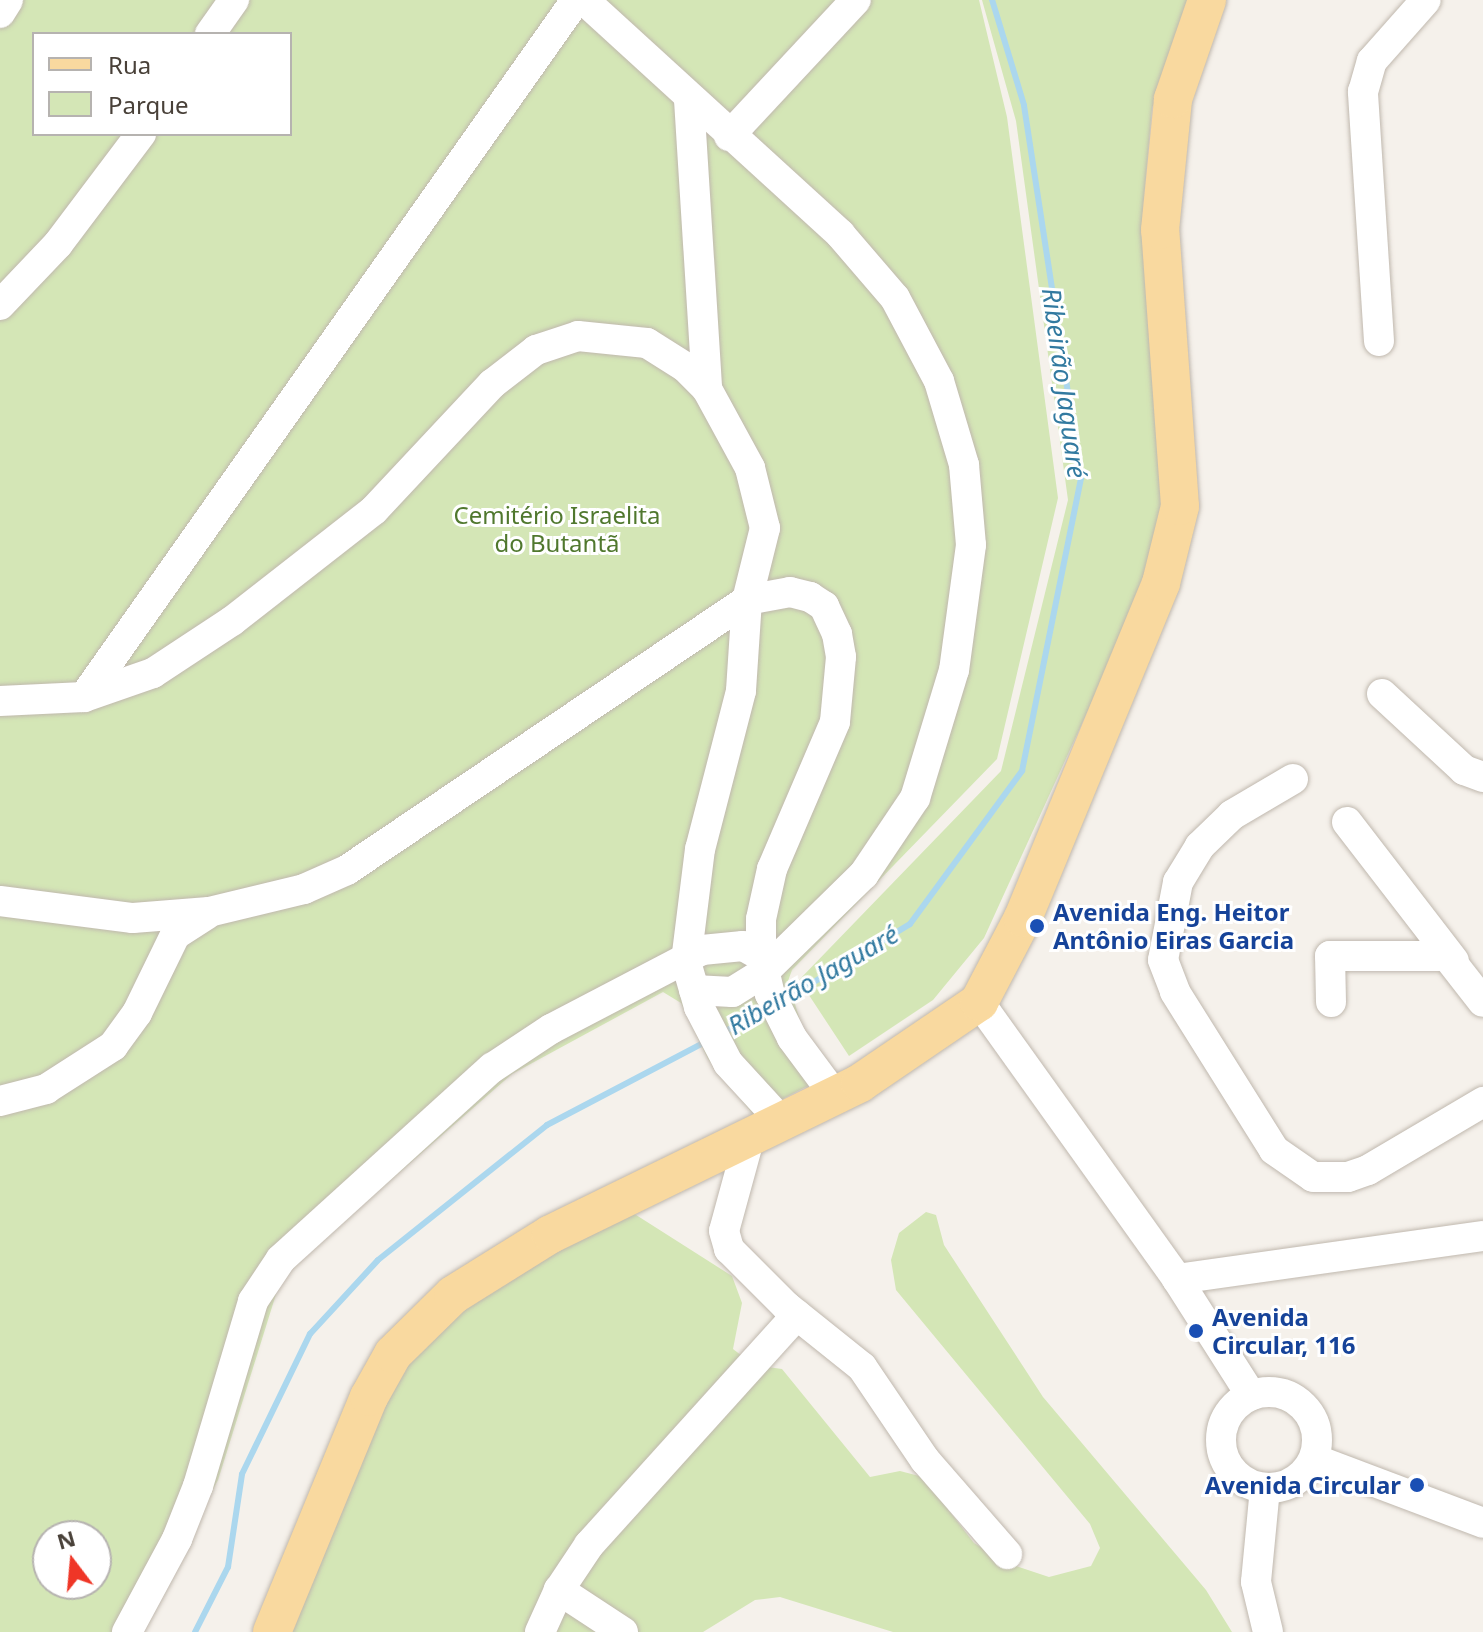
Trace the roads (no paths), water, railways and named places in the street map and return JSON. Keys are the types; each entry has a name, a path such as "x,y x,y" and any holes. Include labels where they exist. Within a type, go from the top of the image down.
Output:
{"main road":[{"path":"272,1632 369,1397 393,1354 453,1295 504,1261 835,1096 979,1002 1023,918 1161,583 1180,506 1160,230 1173,99 1207,0"}],"street":[{"path":"0,13 8,0"},
{"path":"211,32 234,0"},
{"path":"84,697 576,0"},
{"path":"584,0 689,100 840,234 895,298 939,381 964,465 971,545 954,670 915,798 864,874 765,974 732,992 696,999"},
{"path":"729,136 856,0"},
{"path":"1379,341 1363,92 1372,61 1426,0"},
{"path":"689,100 707,389"},
{"path":"0,305 78,220 140,136"},
{"path":"0,701 84,697 153,673 232,621 374,510 492,384 536,350 578,336 647,343 707,389 750,468 761,505 764,538 747,600 741,691 700,849 686,962 696,999 766,1129 725,1238 729,1249 797,1315 862,1367 925,1460 1007,1554"},
{"path":"0,901 133,918 209,912 304,889 347,870 747,600 790,592 810,597 831,618 841,657 835,722 772,869 761,919 765,974 792,1038 835,1096"},
{"path":"1382,694 1464,770 1483,777"},
{"path":"1293,779 1232,815 1200,846 1178,882 1163,960 1175,992 1274,1150 1313,1177 1348,1177 1368,1170 1483,1102"},
{"path":"1347,822 1483,1002"},
{"path":"0,1101 46,1089 113,1046 137,1013 175,935 209,912"},
{"path":"127,1632 198,1486 249,1313 270,1272 324,1217 492,1068 551,1029 722,944 765,974"},
{"path":"1331,1002 1330,956 1447,956 1454,961"},
{"path":"979,1002 1177,1279 1251,1395"},
{"path":"1177,1279 1305,1258 1430,1247 1483,1236"},
{"path":"540,1632 559,1590 589,1545 797,1315"},
{"path":"1284,1394 1298,1401 1316,1427 1314,1459 1294,1482 1265,1488 1236,1476 1221,1448 1227,1416 1251,1395 1284,1394"},
{"path":"1314,1459 1483,1523"},
{"path":"1265,1488 1256,1582 1268,1632"},
{"path":"559,1590 623,1632"}],"waterway":[{"name":"Ribeirão Jaguaré","path":"784,1000 910,924 1022,771 1081,478 1024,105 992,0"},
{"name":"Ribeirão Jaguaré","path":"724,1032 767,1009"},
{"name":"Ribeirão Jaguaré","path":"195,1632 228,1567 242,1474 310,1334 378,1260 547,1125 707,1041"}],"place":[{"name":"Avenida Eng. Heitor Antônio Eiras Garcia","path":"1037,926"},
{"name":"Avenida Circular, 116","path":"1196,1331"},
{"name":"Avenida Circular","path":"1417,1485"}],"park label":[{"name":"Cemitério Israelita do Butantã","path":"557,529"}]}
